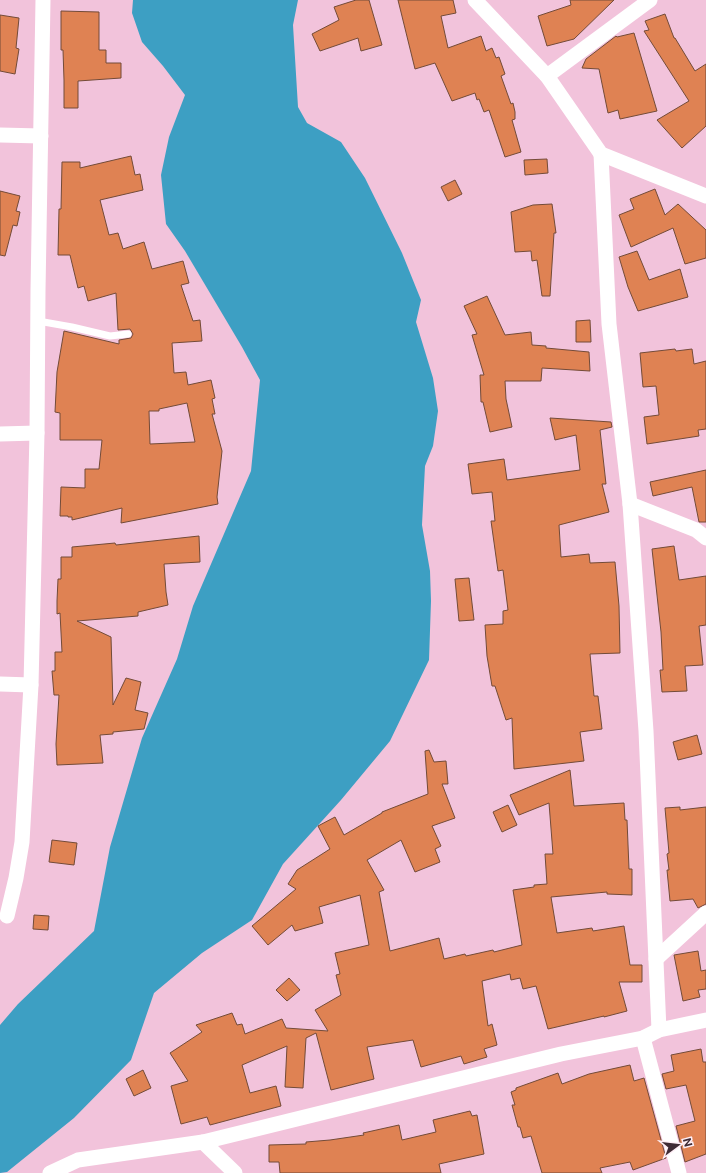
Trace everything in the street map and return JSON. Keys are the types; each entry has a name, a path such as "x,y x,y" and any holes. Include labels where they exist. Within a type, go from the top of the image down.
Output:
{"street":[{"path":"7,916 16,878 22,842 31,685 37,433 43,0"},
{"path":"475,0 547,76 601,154 608,324 630,504 646,731 660,1030"},
{"path":"547,76 650,0"},
{"path":"0,136 41,136"},
{"path":"601,154 706,196"},
{"path":"0,434 37,433"},
{"path":"630,504 696,530 706,538"},
{"path":"0,684 31,685"},
{"path":"656,959 706,913"},
{"path":"50,1173 78,1160 203,1142 561,1054 643,1038 660,1030 706,1020"},
{"path":"643,1038 679,1173"},
{"path":"203,1142 235,1173"}],"lane":[{"path":"38,322 72,327 110,336 128,334"}],"water":[{"path":"133,0 298,0 293,25 298,107 307,123 341,142 365,178 402,253 421,300 416,322 433,378 438,411 433,446 425,466 422,525 430,571 431,601 429,660 390,741 341,800 283,864 252,920 202,953 154,993 131,1060 74,1118 7,1172 0,1173 0,1025 18,1004 94,931 110,847 142,738 177,659 193,606 251,471 260,380 185,251 166,224 161,175 169,137 185,95 142,42 132,13"}],"building":[{"path":"356,0 369,0 382,45 361,51 358,38 320,51 312,34 339,20 334,7"},
{"path":"398,0 453,0 456,13 441,16 448,48 481,36 486,51 492,48 496,58 499,57 505,74 501,76 511,104 513,103 515,119 512,120 521,152 505,157 489,110 484,112 475,93 452,101 435,63 415,69"},
{"path":"570,0 614,0 574,39 547,46 538,16 571,5"},
{"path":"61,11 99,12 99,50 106,50 106,63 121,63 121,78 78,81 78,108 64,108 63,50 61,50"},
{"path":"665,14 674,38 695,71 706,64 706,126 682,148 657,120 689,101 644,31 649,30 645,21"},
{"path":"0,15 19,18 16,48 19,49 15,74 0,71"},
{"path":"634,33 657,111 620,119 618,110 608,113 599,69 582,68 586,59 616,36"},
{"path":"131,156 135,175 140,174 143,190 100,200 109,235 118,233 123,249 144,242 152,269 183,261 189,283 181,285 193,321 200,320 202,341 172,343 174,373 186,372 188,385 211,380 215,398 212,399 215,414 212,414 222,451 217,497 218,504 121,523 122,508 72,520 72,517 60,516 61,487 85,488 85,469 99,469 102,440 60,440 60,413 55,412 57,372 64,331 119,344 119,340 131,338 133,334 130,329 118,330 116,293 88,301 84,286 78,288 70,255 58,255 62,162 80,162 80,168","holes":["187,403 195,442 150,444 149,411 159,411 159,409"]},
{"path":"547,159 548,173 525,175 524,160"},
{"path":"455,180 462,194 448,201 441,187"},
{"path":"655,189 665,215 678,204 706,230 706,258 685,264 673,228 631,247 619,215 634,209 630,199"},
{"path":"0,191 20,196 16,211 20,212 17,226 13,225 5,256 0,255"},
{"path":"552,204 556,233 554,233 550,296 542,296 537,260 532,261 531,251 515,252 511,212 533,205"},
{"path":"637,251 649,280 680,269 688,297 638,311 628,287 619,257"},
{"path":"487,296 505,335 531,332 532,345 546,346 546,348 589,352 590,371 542,368 541,381 505,381 506,399 512,427 490,432 483,402 481,402 480,375 484,375 472,335 477,334 464,306"},
{"path":"590,320 591,342 576,342 576,321"},
{"path":"675,349 676,351 692,349 694,364 706,361 706,429 698,430 699,436 647,444 644,417 659,415 656,386 643,387 640,353"},
{"path":"550,418 611,422 612,427 600,430 606,484 602,484 609,512 559,525 561,557 589,554 590,563 615,562 619,606 620,653 590,654 594,696 598,696 602,729 580,732 584,761 514,769 512,718 506,720 495,686 492,686 487,656 485,625 503,624 503,611 508,610 503,570 498,571 491,521 495,521 492,492 472,494 468,464 504,459 507,480 580,470 576,435 555,440"},
{"path":"706,470 706,522 699,522 692,487 653,496 650,482"},
{"path":"199,536 200,562 164,564 168,605 138,612 138,616 77,621 111,637 113,705 126,678 141,682 135,710 148,713 144,729 113,732 113,734 100,735 103,763 57,765 56,744 59,695 54,695 52,671 55,671 55,652 62,652 60,613 57,614 58,579 61,579 61,557 72,557 72,547 115,543 116,545"},
{"path":"674,546 679,580 706,576 706,625 699,626 703,665 685,666 687,691 662,692 660,670 663,670 661,632 652,549"},
{"path":"469,578 474,620 459,621 455,579"},
{"path":"697,735 702,754 678,760 673,742"},
{"path":"429,750 434,762 446,761 448,784 442,784 455,818 432,826 441,846 435,849 440,862 415,872 401,840 367,860 384,890 379,892 390,951 439,938 444,959 493,950 494,952 522,945 513,890 534,887 534,885 547,884 545,854 553,854 549,803 519,815 510,795 570,770 574,806 624,803 625,820 627,820 629,869 632,869 632,895 607,894 607,892 551,897 557,933 592,928 593,931 624,926 630,965 642,965 642,982 619,982 627,1011 548,1029 536,986 523,989 520,978 511,980 510,974 482,981 488,1026 492,1024 497,1045 484,1049 487,1057 464,1064 461,1056 421,1067 413,1040 367,1047 374,1079 331,1090 316,1033 306,1038 303,1088 285,1087 287,1046 242,1065 250,1093 276,1086 281,1106 210,1125 207,1117 181,1124 171,1086 188,1081 170,1053 202,1032 196,1025 232,1013 237,1025 242,1024 245,1034 282,1019 286,1028 328,1031 315,1010 341,995 336,975 340,974 335,953 369,945 360,895 319,907 323,923 295,931 292,925 268,945 252,926 296,889 288,884 297,870 330,849 318,826 335,817 344,835 382,812 428,794 425,751"},
{"path":"508,805 517,825 502,832 493,812"},
{"path":"680,807 680,810 706,807 706,904 698,908 693,899 670,901 667,870 669,870 667,854 669,853 665,808"},
{"path":"52,840 77,843 74,865 49,862"},
{"path":"34,915 49,916 48,930 33,929"},
{"path":"698,951 701,971 706,970 706,989 698,990 700,997 683,1001 674,955"},
{"path":"289,978 300,990 287,1001 276,990"},
{"path":"701,1049 703,1062 706,1062 706,1154 685,1162 676,1126 695,1121 686,1085 666,1089 662,1074 674,1071 671,1055"},
{"path":"630,1065 634,1081 644,1078 666,1158 633,1170 630,1162 600,1168 602,1173 542,1173 531,1136 523,1138 520,1127 518,1127 512,1105 515,1105 511,1092 516,1090 516,1088 558,1073 562,1084 589,1074"},
{"path":"143,1070 151,1088 134,1096 126,1079"},
{"path":"470,1111 472,1116 477,1115 484,1154 439,1164 441,1173 280,1173 279,1162 269,1162 269,1145 306,1144 306,1142 364,1135 363,1133 399,1125 402,1140 436,1132 433,1120"}]}
